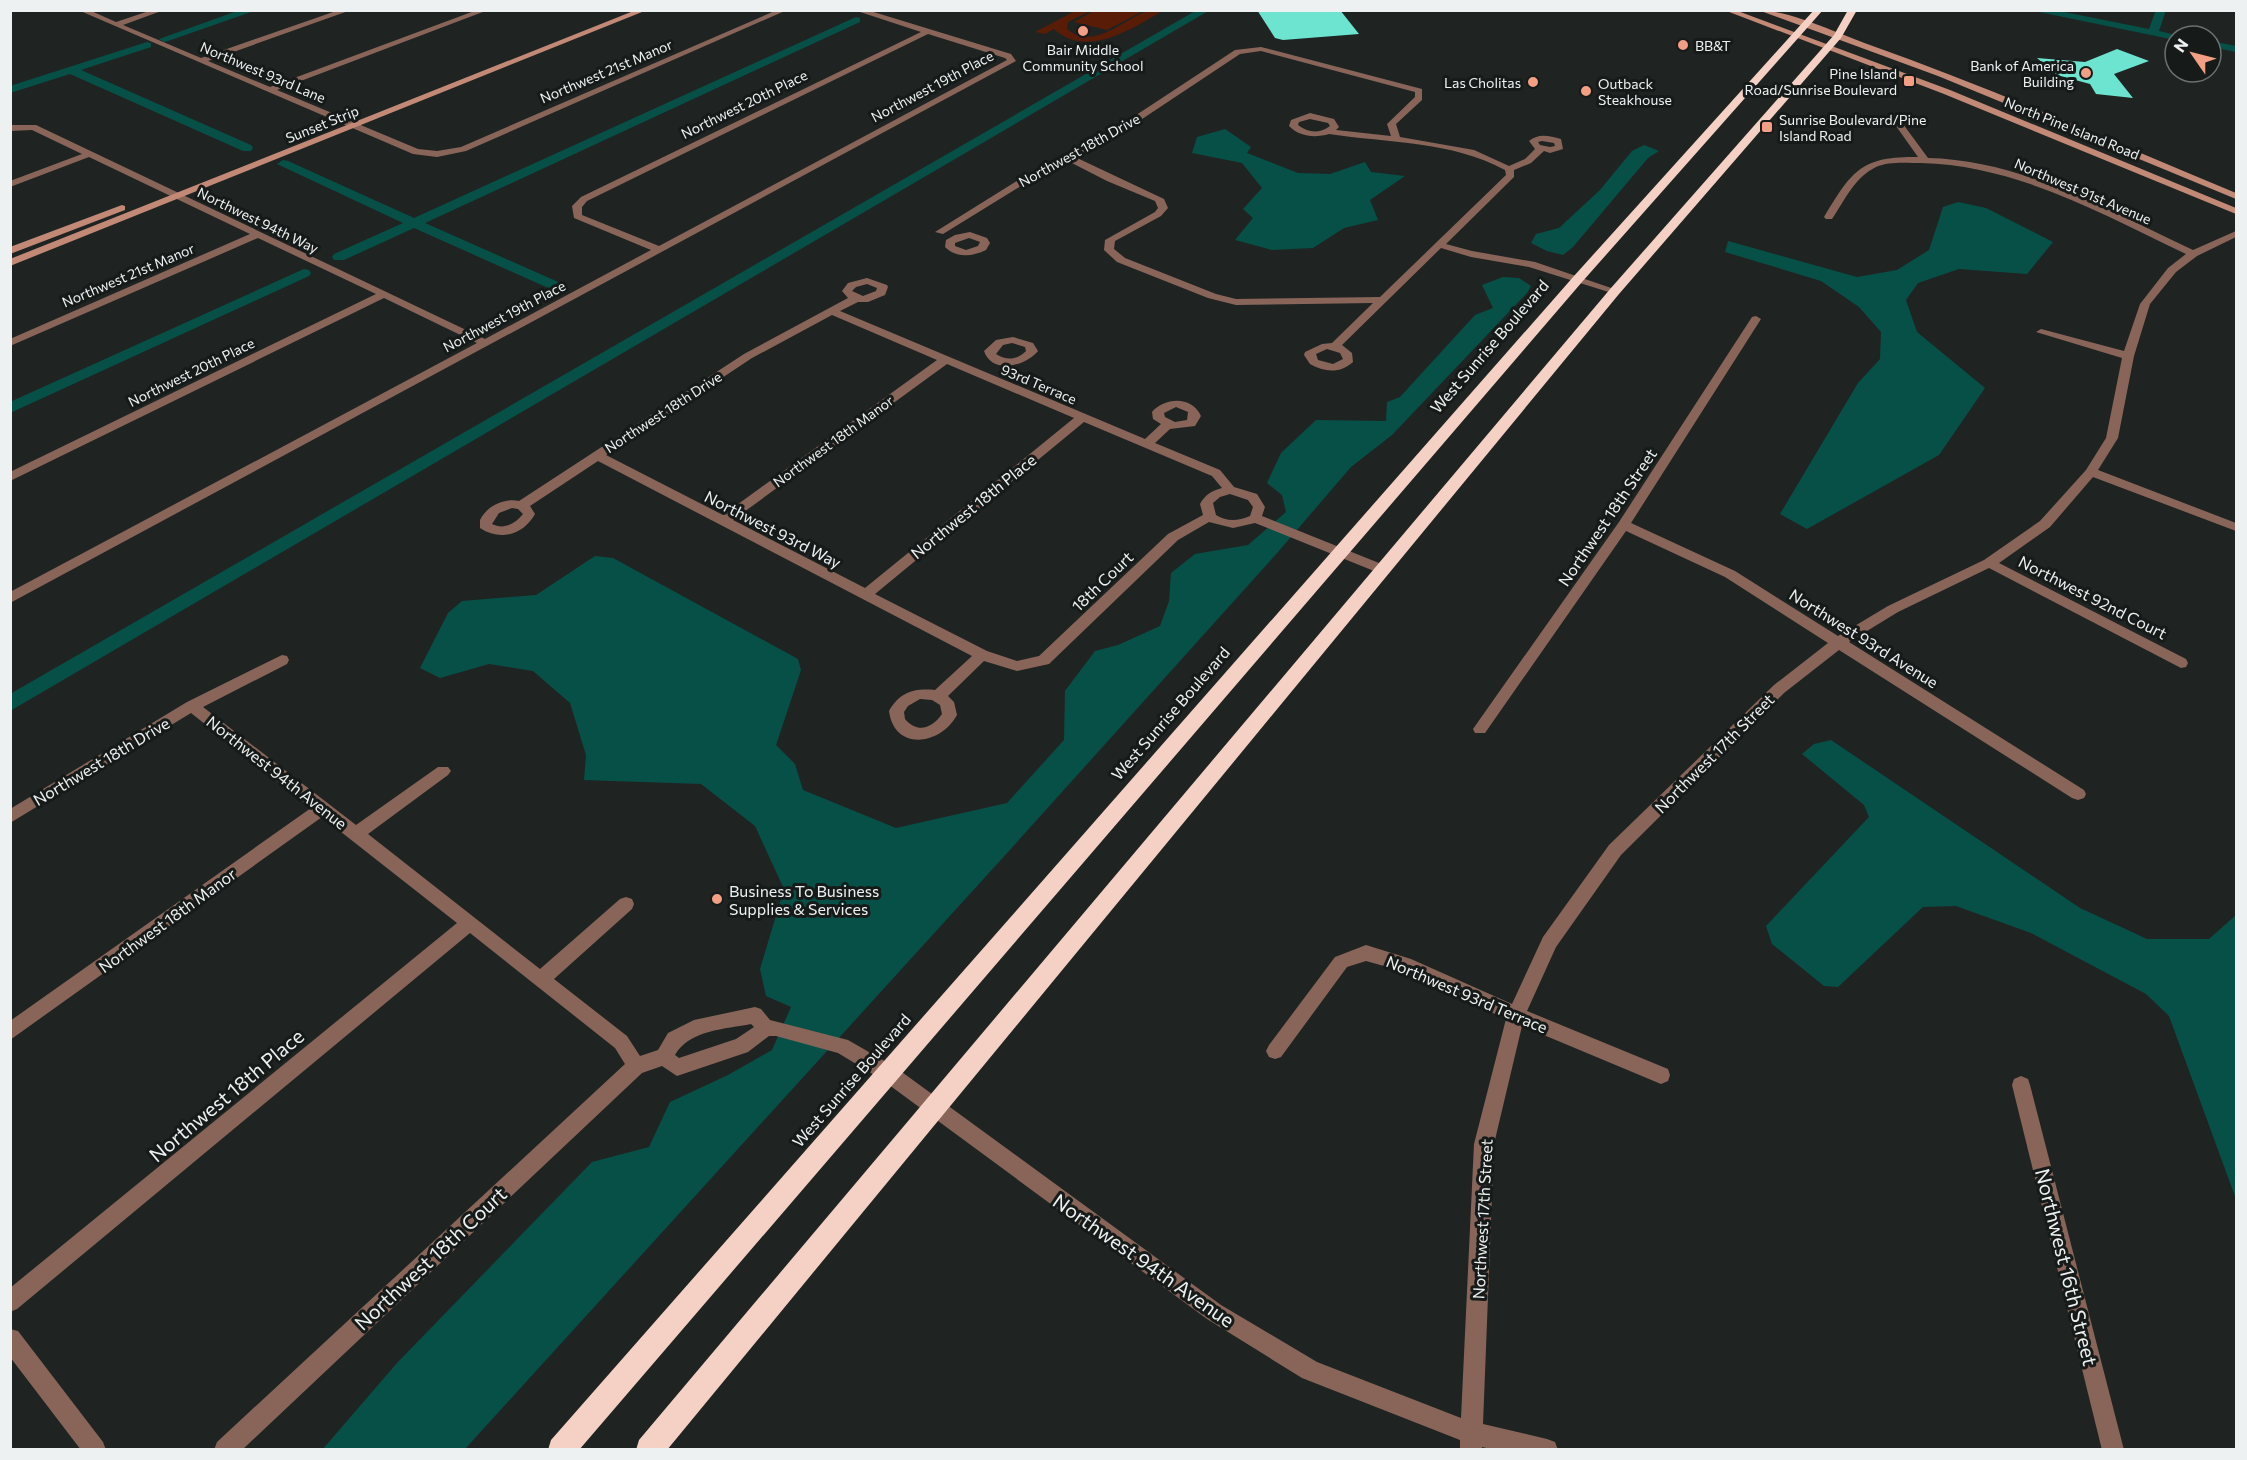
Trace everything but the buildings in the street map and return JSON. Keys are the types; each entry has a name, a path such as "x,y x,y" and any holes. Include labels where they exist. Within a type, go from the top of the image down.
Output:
{"highway":[{"name":"West Sunrise Boulevard","path":"561,1449 1578,279 1819,10"},
{"path":"649,1449 1615,291 1838,36 1853,10"}],"street":[{"name":"Northwest 93rd Lane","path":"81,10 417,152 437,154"},
{"path":"115,25 161,10"},
{"path":"201,61 348,10"},
{"path":"270,90 485,10"},
{"name":"Sunset Strip","path":"10,251 621,10"},
{"name":"Sunset Strip","path":"10,263 644,10"},
{"name":"Northwest 21st Manor","path":"437,154 463,149 784,10"},
{"path":"857,10 927,32"},
{"name":"North Pine Island Road","path":"1727,10 1947,92 2236,211"},
{"name":"North Pine Island Road","path":"1761,10 1958,81 2236,196"},
{"name":"Northwest 19th Place","path":"10,598 1012,61 1008,56 927,32"},
{"name":"Northwest 20th Place","path":"660,250 577,216 577,206 584,199 927,32"},
{"name":"Northwest 18th Drive","path":"953,239 940,232 1026,178 1120,129 1238,51 1261,49 1415,89 1419,92 1419,98 1391,124 1396,138"},
{"path":"1900,126 1924,159"},
{"name":"Northwest 94th Way","path":"14,127 33,128 90,154 486,343"},
{"path":"1330,132 1369,138 1396,138 1482,155 1509,169 1511,175 1335,346"},
{"path":"1509,169 1528,161 1541,149"},
{"path":"10,183 90,154"},
{"path":"1068,157 1110,179 1159,199 1162,203 1163,208 1158,214 1110,240 1109,250 1121,260 1212,296 1236,302 1382,300"},
{"name":"Northwest 91st Avenue","path":"1829,217 1854,178 1872,165 1924,159 1993,169 2030,180 2193,254"},
{"name":"Northwest 17th Street","path":"1472,1441 1484,1144 1516,1015 1549,942 1615,850 1779,689 1839,642 1893,609 1989,563 2045,524 2091,472 2112,438 2128,356 2145,304 2172,270 2193,254 2236,234"},
{"name":"Northwest 21st Manor","path":"10,343 257,235"},
{"path":"1440,245 1471,254 1531,264 1615,291"},
{"name":"Northwest 20th Place","path":"10,477 385,294"},
{"name":"Northwest 18th Drive","path":"597,455 748,356 855,298"},
{"name":"93rd Terrace","path":"831,312 943,361 1216,473 1230,490 1253,497 1259,507 1262,520"},
{"name":"Northwest 18th Street","path":"1480,729 1624,525 1756,319"},
{"path":"2041,332 2128,356"},
{"path":"978,375 998,360"},
{"name":"Northwest 18th Manor","path":"723,521 943,361"},
{"name":"Northwest 18th Place","path":"865,595 1081,418"},
{"path":"1145,445 1167,425"},
{"path":"521,506 597,455"},
{"name":"Northwest 93rd Way","path":"597,455 982,655 1017,666"},
{"path":"2091,472 2236,527"},
{"path":"1230,490 1209,499 1206,510 1215,520 1232,525 1262,520 1384,570"},
{"name":"18th Court","path":"1017,666 1044,660 1173,537 1210,516"},
{"name":"Northwest 93rd Avenue","path":"1624,525 1730,574 2078,794"},
{"name":"Northwest 92nd Court","path":"1989,563 2181,663"},
{"path":"938,696 982,655"},
{"name":"Northwest 94th Avenue","path":"282,660 192,706 621,1042 636,1066"},
{"name":"Northwest 18th Drive","path":"10,817 192,706"},
{"name":"Northwest 94th Avenue","path":"356,834 443,771"},
{"name":"Northwest 18th Manor","path":"10,1032 323,808"},
{"path":"541,979 626,904"},
{"name":"Northwest 18th Place","path":"10,1302 470,923"},
{"name":"Northwest 93rd Terrace","path":"1275,1051 1341,962 1366,952 1405,964 1516,1015 1661,1076"},
{"name":"Northwest 94th Avenue","path":"664,1057 674,1039 700,1026 755,1015 771,1028 842,1046 888,1073 936,1107 1066,1205 1233,1323 1310,1370 1472,1441 1547,1449"},
{"path":"636,1066 664,1057 677,1067 742,1046 771,1028"},
{"name":"Northwest 18th Court","path":"225,1449 636,1066"},
{"name":"Northwest 16th Street","path":"2021,1084 2113,1449"},
{"path":"10,1339 95,1449"}],"shaded area":[{"path":"1095,10 1143,11 1107,30 1074,22"},
{"path":"1075,11 1090,11 1068,22 1067,29 1077,35 1087,37 1108,32 1147,11 1162,11 1123,33 1094,41 1067,38 1054,29 1045,34 1035,32"},
{"path":"1225,129 1251,147 1247,153 1298,173 1330,174 1365,162 1371,172 1405,176 1370,200 1378,220 1344,228 1313,248 1272,250 1235,240 1253,218 1243,209 1262,188 1242,163 1192,153 1197,137"},
{"path":"1644,145 1659,151 1648,158 1573,247 1563,255 1547,251 1531,243 1536,234 1559,228 1600,190 1632,151"},
{"path":"1958,202 1986,208 2053,242 2027,274 1959,269 1918,283 1906,300 1917,332 1985,388 1939,455 1807,529 1780,514 1858,383 1880,359 1881,332 1859,307 1821,281 1725,252 1728,241 1857,277 1897,270 1929,250 1943,207"},
{"path":"1503,277 1519,278 1531,286 1527,293 1392,435 1351,467 1278,552 1008,852 465,1449 322,1450 397,1363 592,1162 649,1147 670,1102 728,1075 772,1050 791,1007 766,996 760,969 784,889 755,826 701,784 584,780 586,755 570,703 533,671 489,664 440,678 420,668 448,613 462,601 536,595 595,556 613,558 798,659 801,670 776,745 795,764 803,790 896,828 1007,803 1064,740 1065,691 1095,651 1118,645 1160,626 1169,601 1171,573 1195,554 1248,545 1286,512 1282,495 1267,483 1281,453 1316,420 1386,421 1387,402 1400,397 1475,315 1493,308 1482,285"},
{"path":"1831,740 2080,908 2147,939 2209,939 2236,915 2236,1199 2169,1016 2146,994 2031,933 1956,906 1923,907 1838,987 1824,986 1772,944 1766,926 1869,817 1864,805 1802,754 1814,744"}],"waterway":[{"path":"164,39 252,10"},
{"path":"10,704 1205,10"},
{"path":"2035,10 2163,35"},
{"path":"2153,32 2161,10"},
{"path":"414,223 856,20"},
{"path":"10,90 147,45"},
{"path":"2223,46 2236,49"},
{"path":"71,70 247,148"},
{"path":"283,164 414,223"},
{"path":"339,257 414,223"},
{"path":"414,223 560,288"},
{"path":"10,408 304,273"}],"place":[{"name":"Bair Middle Community School","path":"1083,31"},
{"name":"BB&T","path":"1683,45"},
{"name":"Bank of America Building","path":"2086,73"},
{"name":"Pine Island Road/Sunrise Boulevard","path":"1909,81"},
{"name":"Las Cholitas","path":"1533,82"},
{"name":"Outback Steakhouse","path":"1586,91"},
{"name":"Sunrise Boulevard/Pine Island Road","path":"1767,127"},
{"name":"Business To Business Supplies & Services","path":"717,899"}]}
